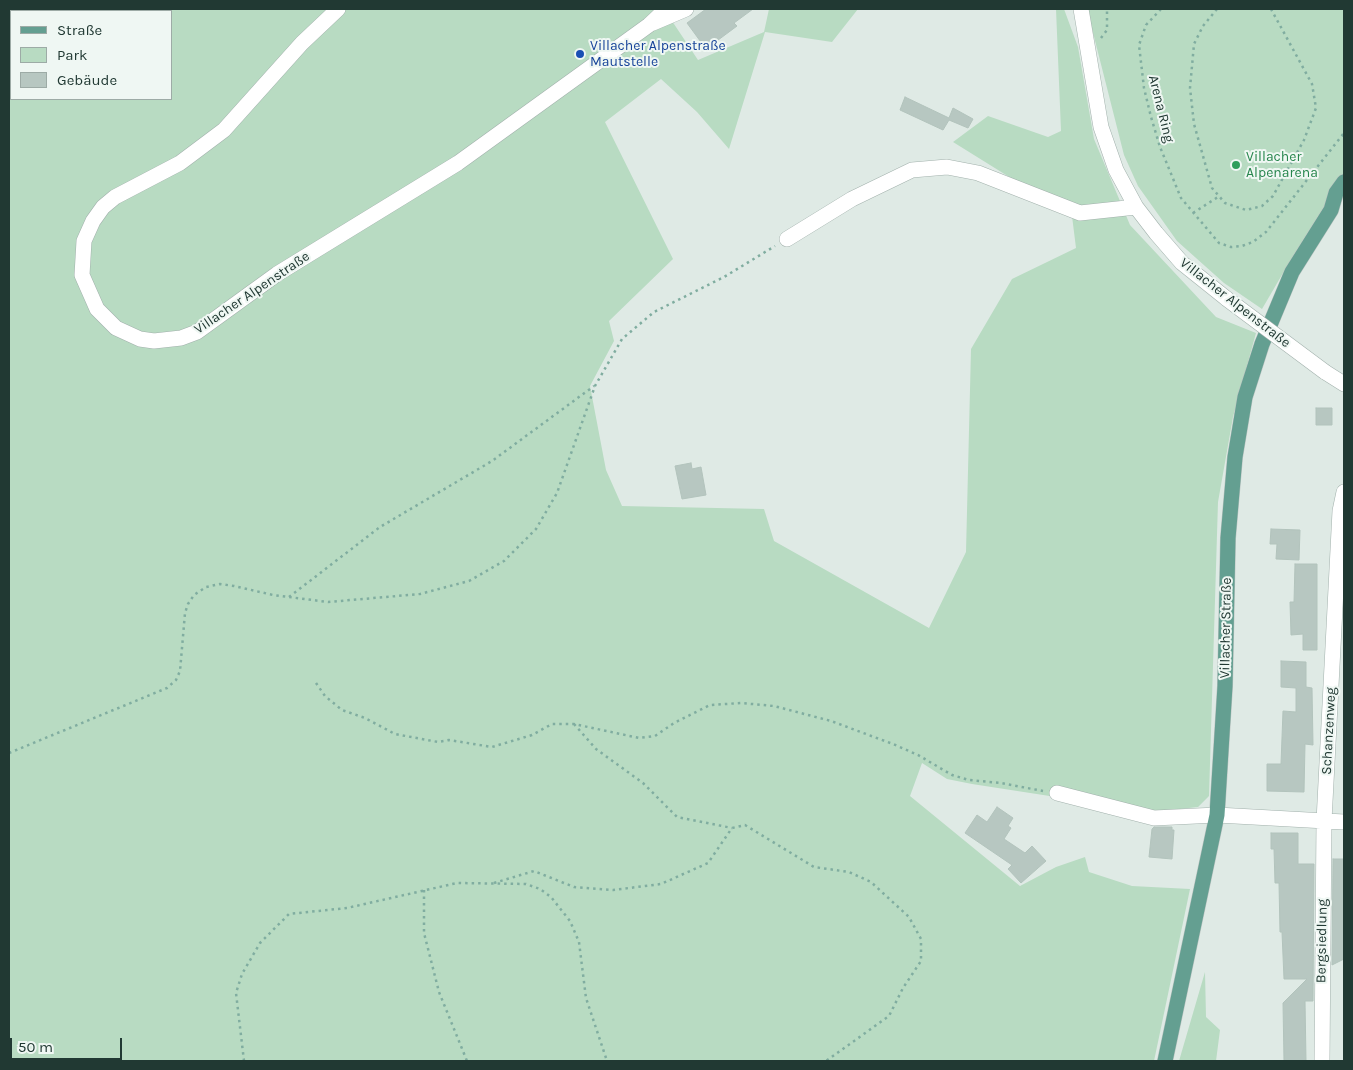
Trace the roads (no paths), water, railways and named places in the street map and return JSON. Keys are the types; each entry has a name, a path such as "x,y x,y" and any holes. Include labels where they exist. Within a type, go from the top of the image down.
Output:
{"main road":[{"name":"Villacher Straße","path":"1165,1061 1217,815 1225,686 1228,538 1235,457 1245,397 1262,344 1292,272 1338,206 1336,193 1344,182"}],"street":[{"name":"Villacher Alpenstraße","path":"338,9 302,42 224,130 187,158 102,207 84,241 82,275 97,309 116,328 140,339 154,341 181,338 197,332 277,274 458,162 649,25 666,9"},
{"name":"Villacher Alpenstraße","path":"649,25 686,9"},
{"name":"Villacher Alpenstraße","path":"1081,9 1101,128 1116,170 1136,207 1182,263 1227,300 1344,384"},
{"path":"787,239 852,200 912,170 947,166 978,173 1080,213 1136,207"},
{"name":"Schanzenweg","path":"1324,821 1340,511 1344,492"},
{"path":"1057,793 1154,818 1217,815 1344,822"},
{"name":"Bergsiedlung","path":"1322,1061 1324,821"}],"place":[{"name":"Villacher Alpenstraße Mautstelle","path":"580,54"},
{"name":"Villacher Alpenarena","path":"1236,165"}]}
